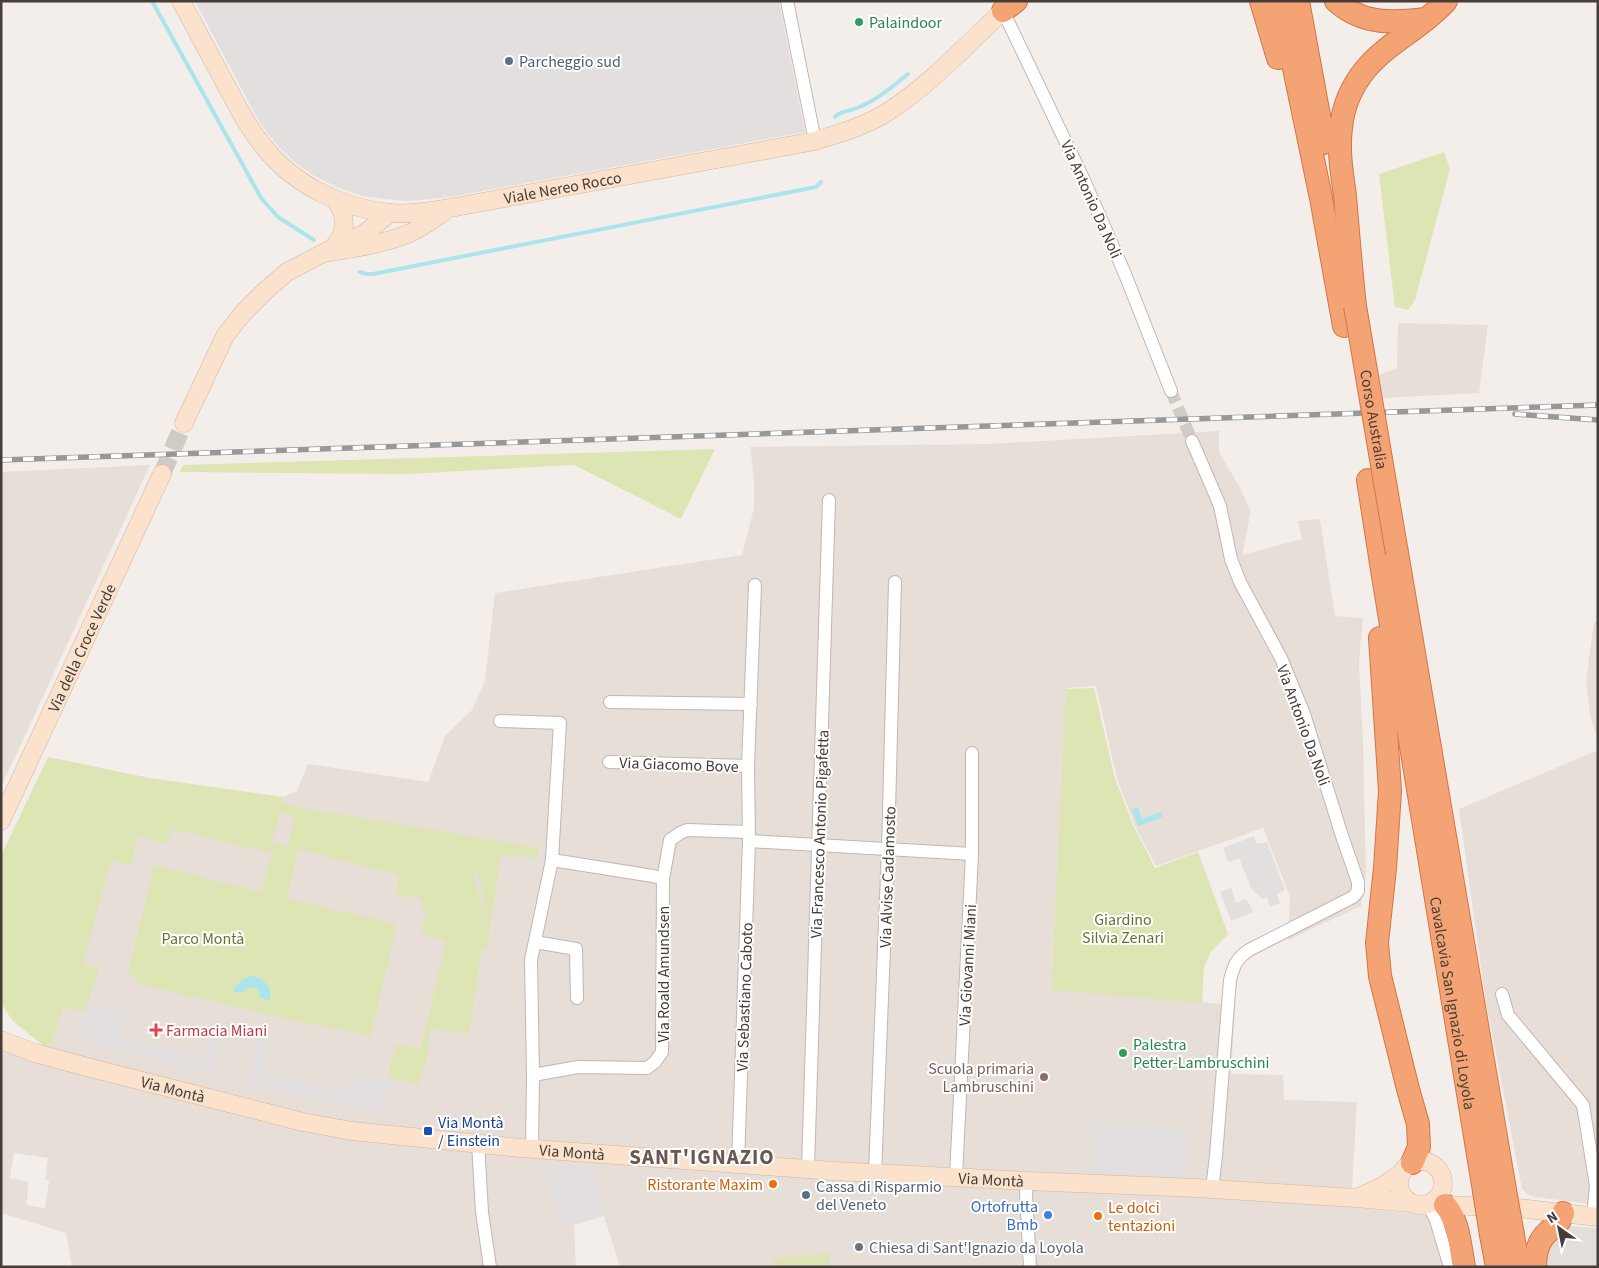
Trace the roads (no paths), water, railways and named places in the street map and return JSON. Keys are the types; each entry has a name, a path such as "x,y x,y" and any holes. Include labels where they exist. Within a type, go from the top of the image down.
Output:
{"highway":[{"path":"1261,1 1321,198"},
{"name":"Corso Australia","path":"1280,1 1321,198 1344,326 1409,738"},
{"name":"Corso Australia","path":"1298,1 1355,306 1445,838"},
{"path":"1336,1 1356,16 1380,21 1401,22 1427,19"},
{"path":"1355,306 1341,158 1341,128 1345,106 1353,88 1365,70 1387,48 1427,19 1446,1"},
{"path":"1368,480 1390,791 1385,868 1377,943 1380,976 1418,1124 1419,1147 1407,1168"},
{"name":"Cavalcavia San Ignazio di Loyola","path":"1409,738 1500,1196"},
{"name":"Cavalcavia San Ignazio di Loyola","path":"1445,838 1500,1196 1502,1235 1497,1267"},
{"path":"1430,1203 1451,1212 1464,1267"},
{"path":"1534,1267 1539,1244 1547,1232 1558,1224 1563,1213"},
{"name":"Cavalcavia San Ignazio di Loyola","path":"1502,1235 1518,1267"}],"street":[{"name":"Viale Nereo Rocco","path":"181,1 248,125 264,148 285,169 306,184 336,200 360,208 390,213 416,213 450,208 815,141 857,127 888,112 918,90 1011,4"},
{"path":"788,1 815,141"},
{"name":"Via Antonio Da Noli","path":"1011,4 1083,178 1126,274 1171,391"},
{"path":"329,251 341,237 344,226 343,214 336,200"},
{"path":"329,251 382,243 405,235 420,228 450,208"},
{"path":"184,423 225,336 243,313 266,290 287,272 303,262 360,236 390,213 393,223 392,230 382,243"},
{"name":"Via Antonio Da Noli","path":"1192,441 1220,506 1231,559 1240,582 1281,658 1304,714 1358,882 1358,891 1352,898 1271,938 1242,955 1234,964 1230,980 1212,1189"},
{"name":"Via della Croce Verde","path":"1,821 162,474"},
{"name":"Via Francesco Antonio Pigafetta","path":"808,1168 829,500"},
{"name":"Via Alvise Cadamosto","path":"875,1173 888,850 896,582"},
{"name":"Via Sebastiano Caboto","path":"738,1163 748,837 748,766 755,585"},
{"path":"610,702 751,704"},
{"path":"500,721 560,723 552,860 531,960 532,1148"},
{"name":"Via Giovanni Miani","path":"956,1178 972,854 972,753"},
{"name":"Via Giacomo Bove","path":"609,762 748,766"},
{"name":"Via Roald Amundsen","path":"533,1075 578,1067 647,1068 655,1062 662,1052 663,879 670,840 687,830 748,837"},
{"path":"748,837 819,845 972,854"},
{"path":"552,860 663,879"},
{"path":"535,942 576,949 577,998"},
{"path":"1502,994 1508,1015 1582,1105 1596,1186 1596,1217"},
{"name":"Via Montà","path":"1,1027 36,1053"},
{"name":"Via Montà","path":"1,1040 36,1053 86,1067 302,1122 352,1131 532,1148 956,1178 1212,1189 1478,1207 1500,1196"},
{"path":"478,1143 482,1212 490,1267"},
{"name":"Via Montà","path":"1356,1198 1382,1187 1419,1161 1426,1161 1438,1168 1444,1181 1454,1193 1465,1198 1500,1196 1563,1213 1596,1217"},
{"path":"1407,1168 1399,1186 1405,1199 1430,1203"},
{"path":"1027,1181 1030,1267"},
{"path":"1430,1203 1442,1192 1444,1181"},
{"path":"1430,1203 1450,1267"}],"water":[{"path":"1138,807 1142,819 1161,812 1163,817 1138,826 1132,810"},
{"path":"251,976 260,978 266,984 270,991 270,1000 260,998 259,991 254,987 246,988 243,993 233,991 240,981"}],"waterway":[{"path":"152,1 261,198 278,217 314,240"},
{"path":"835,117 842,112 871,102 908,74"},
{"path":"360,272 373,274 816,187 821,182"}],"tunnel":[{"path":"1171,391 1192,441"},
{"path":"162,474 184,423"}],"railway":[{"path":"1,460 1598,405"},
{"path":"1515,414 1598,420"}],"place":[{"name":"Palaindoor","path":"859,22"},
{"name":"Parcheggio sud","path":"509,61"},
{"name":"Farmacia Miani","path":"156,1030"},
{"name":"Palestra Petter-Lambruschini","path":"1123,1053"},
{"name":"Scuola primaria Lambruschini","path":"1044,1077"},
{"name":"Via Montà / Einstein","path":"428,1131"},
{"name":"Ristorante Maxim","path":"773,1184"},
{"name":"Cassa di Risparmio del Veneto","path":"806,1195"},
{"name":"Ortofrutta Bmb","path":"1048,1215"},
{"name":"Le dolci tentazioni","path":"1098,1216"},
{"name":"Chiesa di Sant'Ignazio da Loyola","path":"859,1247"}],"district":[{"name":"SANT'IGNAZIO","path":"702,1157"}],"park label":[{"name":"Giardino Silvia Zenari","path":"1123,928"},
{"name":"Parco Montà","path":"203,938"}]}
